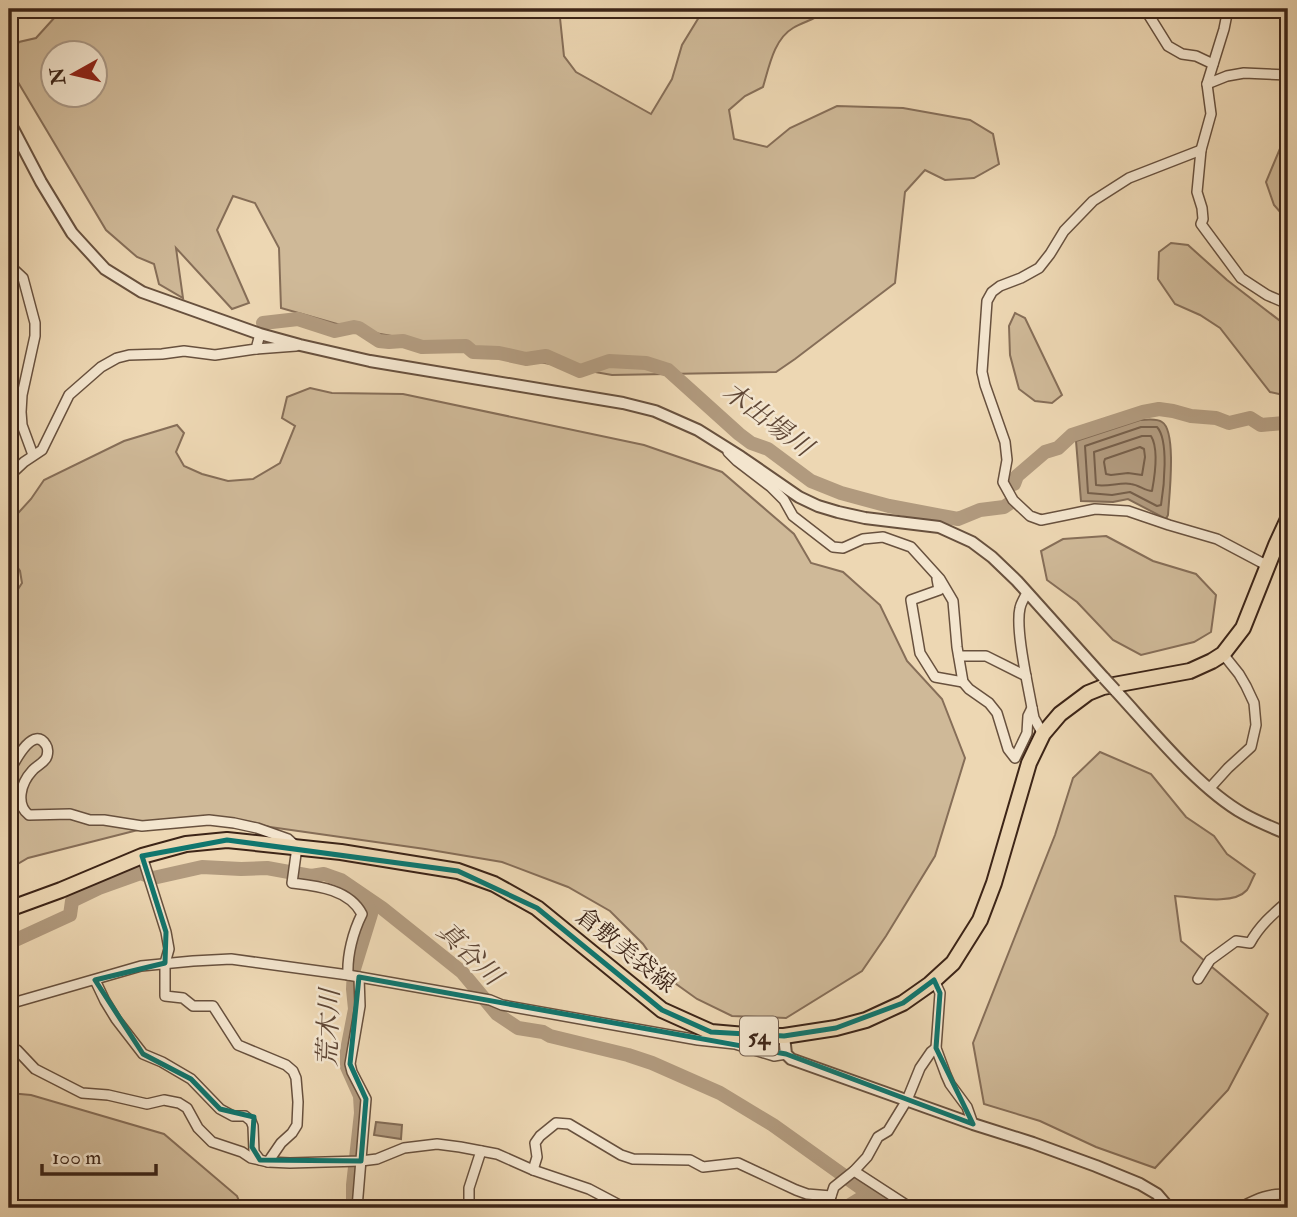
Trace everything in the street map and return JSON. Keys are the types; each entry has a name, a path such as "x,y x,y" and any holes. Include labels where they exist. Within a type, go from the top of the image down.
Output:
{"main road":[{"name":"倉敷美袋線","path":"9,909 186,844 227,840 296,852 354,854 458,871 494,884 537,908 662,1010 710,1032 784,1037 866,1020 903,1003 953,963 980,920 994,883 1029,764 1044,734 1060,714 1088,693 1103,687 1190,671 1223,654 1243,628 1268,566 1282,544 1288,519"}],"street":[{"path":"1145,9 1168,46 1182,54 1213,64"},
{"path":"1228,9 1207,84 1211,114 1201,150 1197,192 1202,208 1203,219 1200,224 1241,278 1267,295 1288,304"},
{"path":"1207,84 1244,73 1288,75"},
{"path":"9,121 72,233 105,269 142,292 260,334 300,345 370,361 655,411 698,430 799,497 818,506 865,518 939,527 972,542 992,556 1209,789 1242,813 1288,834"},
{"path":"1201,150 1129,178 1093,201 1064,231 1051,254 1039,268 992,292 987,301 982,372 1006,442 1007,460 1003,482 1013,500 1030,516 1041,520 1094,509 1128,510 1217,539 1268,566"},
{"path":"9,265 23,278 35,323 21,412 22,425 33,456"},
{"path":"256,349 260,334"},
{"path":"9,476 42,450 69,395 101,367 117,358 184,351 215,355 300,345"},
{"path":"719,443 737,461 771,487 784,500 793,516 833,547 843,548 863,539 883,537 911,547 936,575 953,601 963,682"},
{"path":"936,575 939,590 911,600 920,653 935,677 963,682 989,704 997,713 1008,749 1015,758 1027,733 1028,716 1032,708"},
{"path":"1027,593 1020,606 1019,616 1026,676 1034,718 1044,734"},
{"path":"1209,789 1251,747 1256,725 1254,703 1246,686 1223,654"},
{"path":"959,656 986,656 1026,676"},
{"path":"9,772 29,742 42,740 48,751 47,758 32,770 20,797 24,811 29,815 70,814 90,820 142,826 209,820 257,828 288,839 296,852 292,883 320,887 341,894 358,907 362,914 348,965 354,976 360,1006 350,1064 366,1099 358,1161 357,1208"},
{"path":"143,860 169,950 165,963 165,996 183,998 193,1006 213,1006 238,1045 286,1065 296,1078 297,1125 264,1161"},
{"path":"1198,979 1210,960 1236,941 1250,943 1268,917 1288,901"},
{"path":"9,1004 141,967 231,959 354,976 490,1000 515,1008 735,1044 774,1056 786,1054"},
{"path":"95,980 116,1019 144,1054 191,1079 220,1110 233,1116 245,1116 251,1121 254,1152 264,1161"},
{"path":"934,980 940,993 936,1048 950,1084 967,1107 973,1124"},
{"path":"784,1037 786,1054 791,1059 1033,1143 1140,1184 1157,1194 1169,1208"},
{"path":"9,1046 17,1050 35,1069 82,1093 107,1095 146,1104 164,1100 179,1103 187,1108 198,1128 212,1142 264,1161 358,1161 377,1159 404,1148 436,1144 497,1154 533,1170 589,1189 625,1208"},
{"path":"827,1208 834,1187 867,1157 878,1136 888,1131 907,1100 920,1068 936,1048"},
{"path":"533,1170 537,1157 535,1143 540,1136 556,1123 569,1124 614,1152 633,1159 690,1160 703,1167 738,1163 807,1194 831,1196"},
{"path":"468,1208 469,1188 481,1151"},
{"path":"854,1171 911,1208"},
{"path":"1239,1208 1259,1197 1281,1193 1288,1195"}],"highlighted area":[{"path":"227,840 458,871 537,908 662,1010 711,1032 784,1036 836,1028 903,1003 934,980 940,993 936,1048 973,1124 786,1054 359,977 350,1064 366,1099 361,1161 260,1160 252,1147 254,1117 220,1109 191,1079 143,1054 95,980 165,963 166,932 142,856"}],"shaded area":[{"path":"55,9 554,9 560,18 564,56 576,72 651,114 672,79 682,45 704,9 827,9 793,28 781,39 773,54 763,87 745,96 729,110 734,139 767,147 790,128 837,106 903,108 970,120 993,134 999,164 974,178 945,180 925,170 905,192 895,283 776,372 612,375 358,330 281,308 279,248 255,203 233,196 217,230 249,303 232,309 176,248 183,298 159,284 154,264 137,257 106,230 9,67 9,59 19,42 36,38 55,17"},
{"path":"1288,138 1288,221 1274,205 1266,182 1284,139"},
{"path":"1171,243 1188,245 1227,280 1288,327 1288,396 1270,392 1220,328 1175,304 1158,279 1159,252"},
{"path":"1015,313 1025,318 1062,395 1052,403 1035,401 1019,389 1010,355 1009,326"},
{"path":"310,388 332,393 403,394 644,445 722,472 794,534 811,563 843,572 880,605 907,661 942,699 965,758 935,856 862,971 786,1018 732,1016 697,999 665,976 643,944 610,911 568,887 502,862 270,827 230,818 185,818 28,858 9,869 9,603 22,583 20,571 9,555 9,523 44,480 124,441 177,425 184,433 176,452 184,466 228,481 253,479 280,463 295,426 282,418 287,397"},
{"path":"1106,536 1153,561 1196,574 1216,595 1211,632 1194,642 1141,655 1113,640 1077,602 1047,580 1041,551 1063,539"},
{"path":"1100,752 1151,774 1186,817 1214,836 1227,854 1255,874 1247,890 1232,898 1175,896 1181,941 1268,1014 1228,1090 1155,1168 1096,1147 1040,1121 984,1104 973,1043 1055,835 1073,778"},
{"path":"9,1093 31,1095 164,1134 237,1196 242,1208 9,1208"}],"water":[{"path":"1140,420 1162,422 1167,428 1171,451 1166,519 1128,499 1113,502 1081,501 1076,441"},
{"path":"376,1122 402,1125 401,1139 374,1135"}],"waterway":[{"name":"木出場川","path":"263,323 298,319 335,331 359,328 379,341 403,341 422,347 466,346 473,352 499,353 526,359 546,356 580,371 609,361 646,363 668,370 751,443 768,449 811,481 841,493 889,506 958,519 980,510 1004,507 1010,503"},
{"name":"木出場川","path":"1014,484 1017,476 1045,452 1058,448 1072,435 1143,412 1159,409 1216,418 1229,423 1250,418 1261,425 1284,423 1288,426"},
{"name":"真谷川","path":"9,943 70,915 72,901 141,873 153,878 202,867 267,868 311,876 324,874 341,880 382,908 462,972 497,1014 518,1028 628,1055 720,1093 773,1125 889,1208"},
{"name":"荒木川","path":"353,1208 361,1113 360,1096 347,1067 347,1050 355,1009 354,969 371,914 363,896"},
{"path":"848,1208 868,1194"}]}
